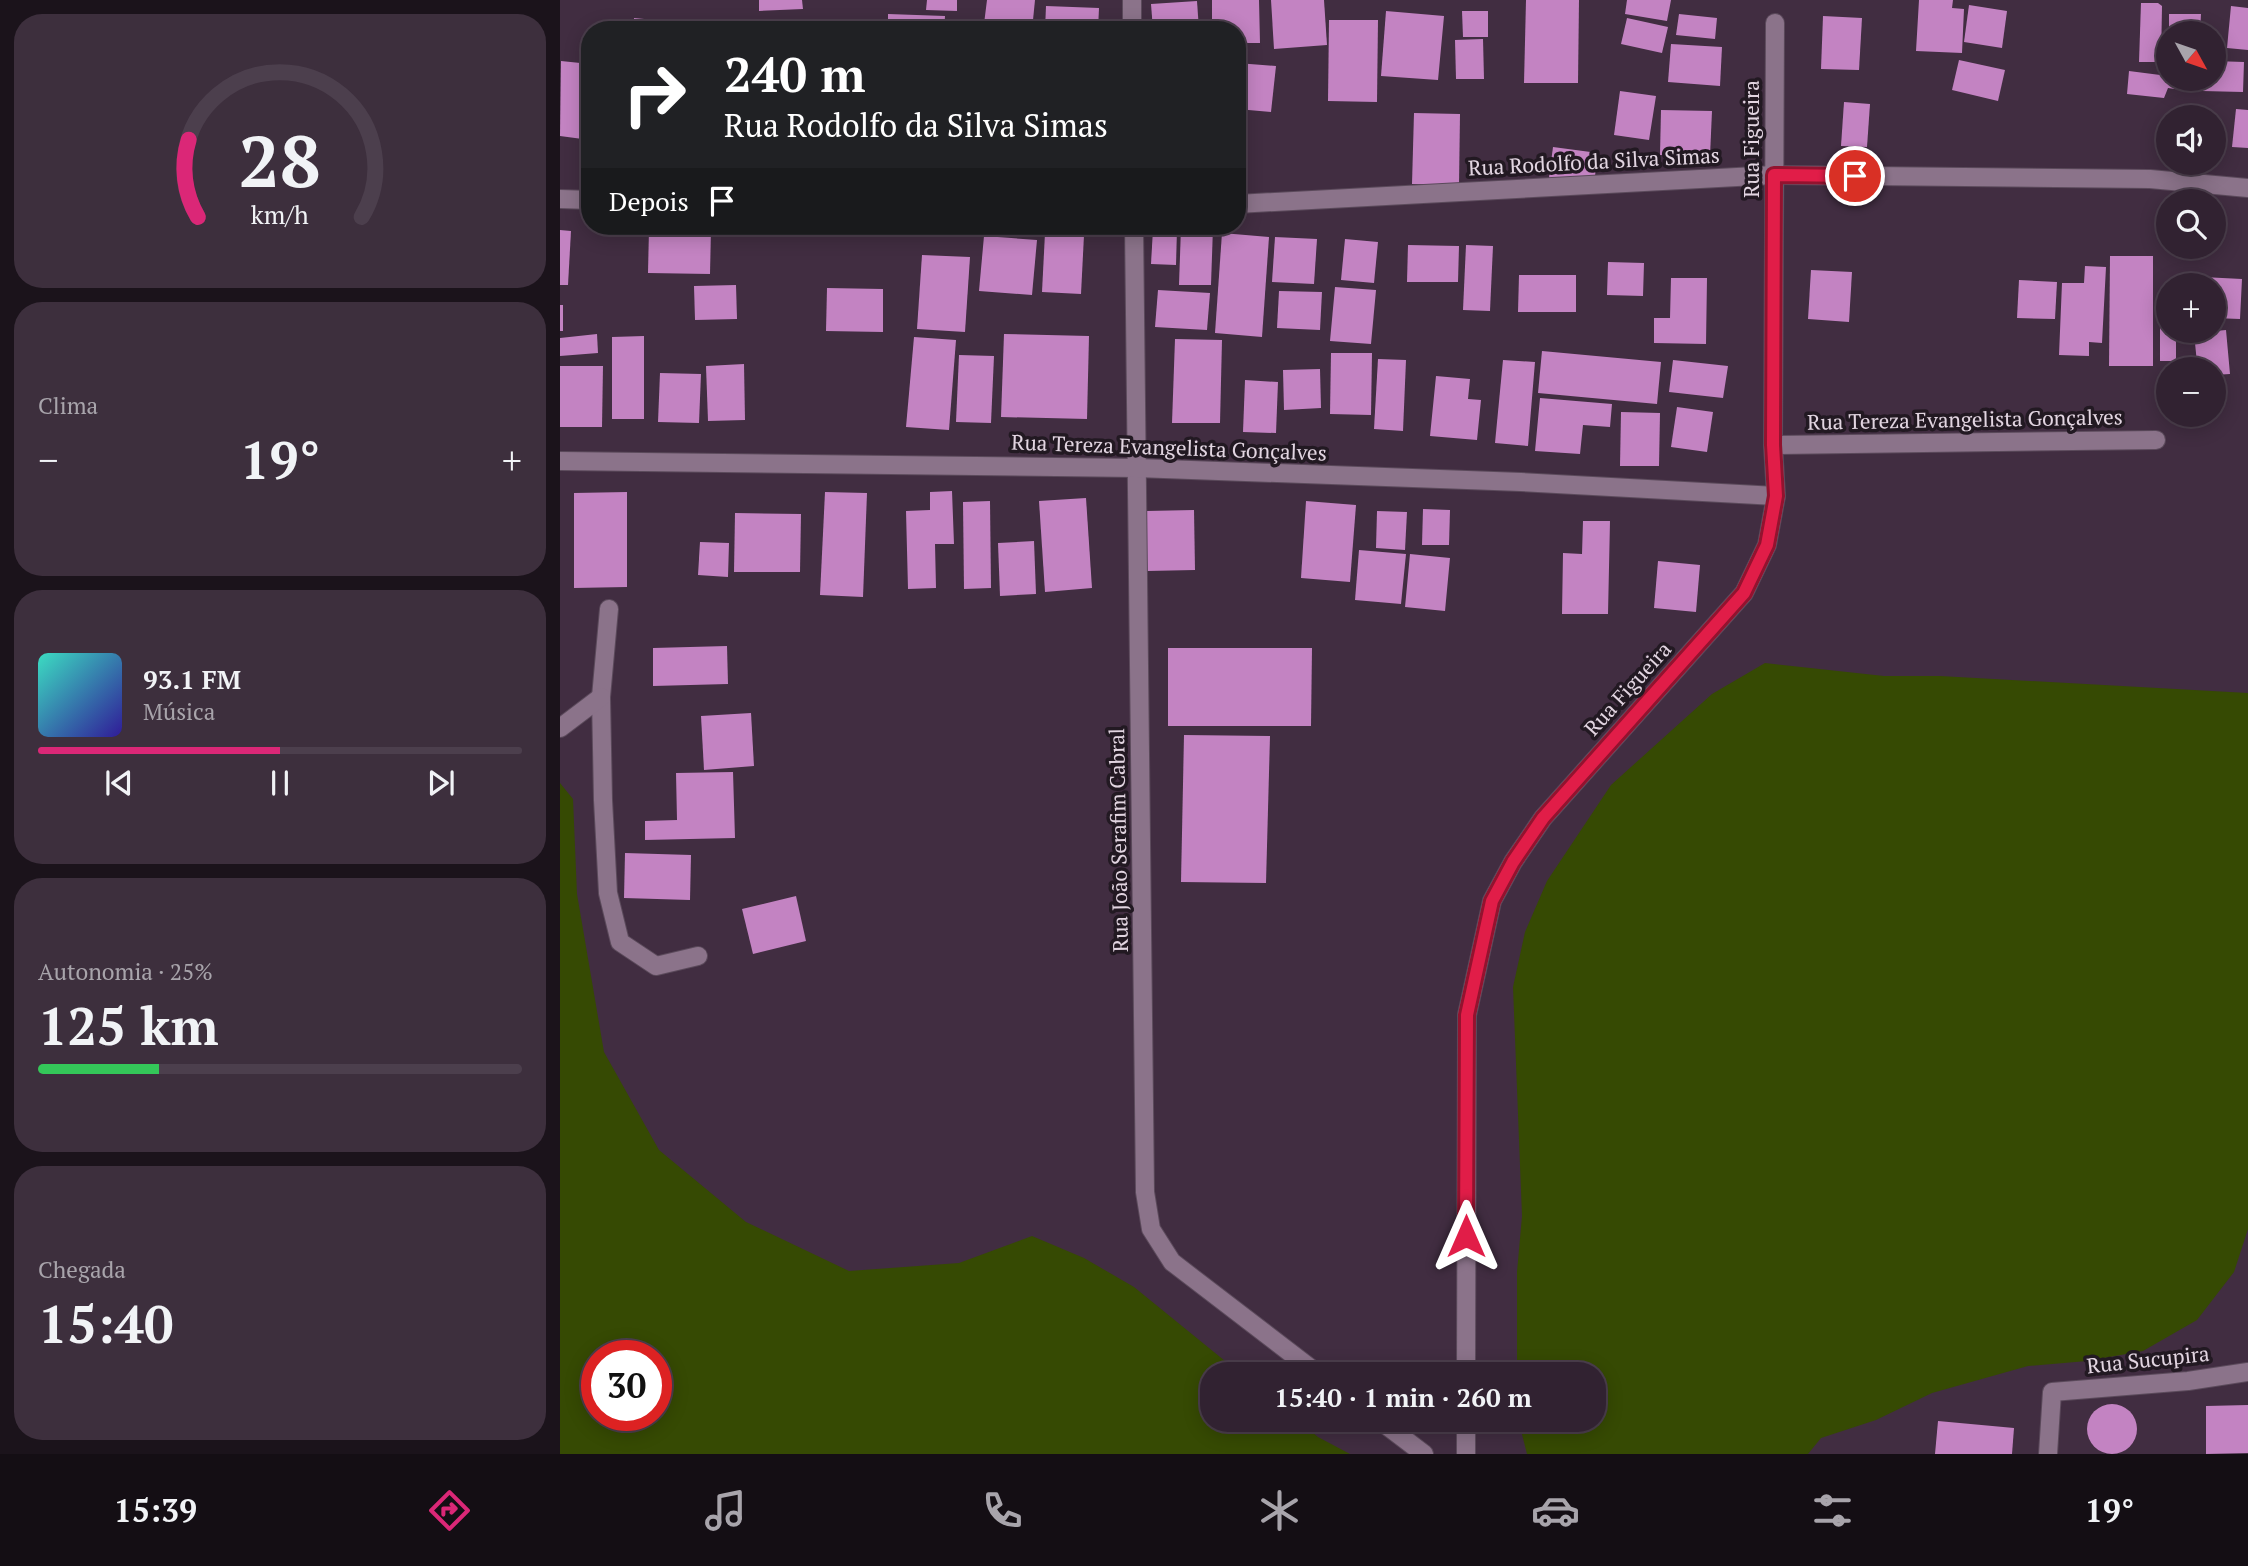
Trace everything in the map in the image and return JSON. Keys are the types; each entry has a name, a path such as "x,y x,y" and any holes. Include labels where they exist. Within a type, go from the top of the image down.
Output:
{"street":[{"path":"1132,0 1132,21"},
{"name":"Rua Figueira","path":"1466,1362 1467,1015 1492,901 1513,862 1543,818 1744,593 1767,545 1776,496 1773,445 1775,23"},
{"name":"Rua Rodolfo da Silva Simas","path":"1246,204 1774,175 2150,179 2248,188"},
{"path":"560,199 581,200"},
{"name":"Rua João Serafim Cabral","path":"1135,235 1145,1192 1151,1229 1172,1262 1302,1362"},
{"name":"Rua Tereza Evangelista Gonçalves","path":"1773,445 2157,440"},
{"name":"Rua Tereza Evangelista Gonçalves","path":"560,461 1138,468 1521,482 1776,496"},
{"path":"609,609 601,697 603,800 608,893 620,942 656,966 698,956"},
{"path":"560,729 601,697"},
{"name":"Rua Sucupira","path":"2048,1454 2052,1392 2188,1381 2248,1372"},
{"path":"1395,1432 1424,1454"},
{"path":"1466,1432 1466,1454"}],"green space":[{"path":"1765,663 1884,676 1940,676 2248,693 2248,1229 2234,1272 2197,1320 2143,1351 2087,1361 2028,1366 1932,1393 1876,1420 1821,1438 1808,1454 1527,1454 1521,1432 1606,1432 1606,1362 1517,1362 1517,1272 1522,1216 1513,987 1525,932 1547,881 1611,785 1712,694"},
{"path":"560,783 573,799 577,894 604,1052 659,1150 746,1222 849,1271 959,1263 1032,1236 1084,1258 1134,1287 1226,1362 1200,1362 1200,1432 1312,1432 1350,1454 560,1454"}],"building":[{"path":"759,0 802,0 803,9 759,11"},
{"path":"927,0 957,0 957,11 926,10"},
{"path":"987,0 1035,0 1033,21 984,21"},
{"path":"1212,0 1259,0 1260,43 1246,43 1246,21 1212,21"},
{"path":"1271,0 1324,0 1327,45 1274,49"},
{"path":"1526,0 1579,0 1578,83 1524,83"},
{"path":"1627,0 1671,0 1667,21 1625,14"},
{"path":"1919,0 1953,0 1952,8 1964,9 1962,53 1916,51"},
{"path":"1197,1 1198,21 1152,21 1151,4"},
{"path":"2141,3 2158,3 2162,6 2162,21 2156,21 2156,62 2139,62"},
{"path":"1969,5 2007,11 2002,48 1964,42"},
{"path":"1046,6 1099,8 1098,21 1045,21"},
{"path":"2231,6 2248,8 2248,50 2227,48"},
{"path":"1386,11 1444,16 1438,80 1381,76"},
{"path":"1462,11 1488,11 1488,37 1463,37"},
{"path":"888,14 945,16 945,21 888,21"},
{"path":"1679,14 1717,18 1715,39 1676,35"},
{"path":"2169,14 2201,14 2201,21 2169,21"},
{"path":"1823,16 1862,18 1859,70 1821,69"},
{"path":"634,18 665,21 634,21"},
{"path":"1627,18 1668,27 1662,53 1621,44"},
{"path":"1329,20 1378,20 1377,102 1328,101"},
{"path":"1483,39 1484,79 1456,79 1455,40"},
{"path":"1671,44 1722,47 1720,86 1668,82"},
{"path":"1959,60 2005,70 1998,101 1952,90"},
{"path":"561,61 581,63 581,139 560,136"},
{"path":"2226,61 2244,62 2243,92 2202,91 2226,91"},
{"path":"1246,64 1276,66 1271,112 1246,110"},
{"path":"2129,71 2156,74 2156,91 2167,91 2164,98 2127,94"},
{"path":"1620,91 1656,96 1649,140 1614,135"},
{"path":"1844,102 1870,104 1867,147 1841,146"},
{"path":"2236,109 2248,110 2248,148 2232,147"},
{"path":"1661,110 1712,111 1710,156 1660,155"},
{"path":"1414,113 1460,114 1459,185 1412,184"},
{"path":"1553,147 1598,153 1593,191 1548,185"},
{"path":"560,230 571,231 568,285 560,285"},
{"path":"649,235 711,235 710,274 648,273"},
{"path":"1045,235 1084,235 1081,294 1042,292"},
{"path":"1153,235 1177,235 1176,265 1151,264"},
{"path":"1181,235 1213,235 1211,285 1179,285"},
{"path":"1222,235 1269,237 1262,337 1215,333"},
{"path":"984,236 1037,240 1032,295 979,291"},
{"path":"1275,237 1317,239 1314,284 1272,282"},
{"path":"1345,239 1378,242 1374,283 1341,280"},
{"path":"1408,245 1459,246 1458,282 1407,282"},
{"path":"1466,245 1493,246 1490,311 1463,310"},
{"path":"922,255 970,257 965,332 917,329"},
{"path":"2110,256 2153,256 2153,366 2109,366"},
{"path":"1608,262 1644,263 1643,296 1607,295"},
{"path":"2085,266 2106,267 2102,343 2089,342 2089,356 2059,355 2062,283 2084,283"},
{"path":"1811,270 1852,272 1849,322 1808,319"},
{"path":"1519,275 1576,275 1576,312 1518,312"},
{"path":"1671,278 1707,278 1706,344 1654,343 1654,318 1670,318"},
{"path":"2226,278 2242,279 2240,319 2226,318"},
{"path":"2019,280 2057,282 2055,319 2017,318"},
{"path":"736,285 737,319 695,320 694,286"},
{"path":"1335,287 1376,290 1371,344 1330,341"},
{"path":"827,288 883,289 883,332 826,331"},
{"path":"1158,290 1210,293 1207,330 1155,327"},
{"path":"1279,291 1322,292 1320,330 1277,328"},
{"path":"560,305 563,305 563,331 560,331"},
{"path":"2226,330 2230,374 2226,374 2226,357 2196,357 2195,343 2226,343"},
{"path":"597,334 598,353 560,356 560,338"},
{"path":"1004,334 1089,336 1087,419 1001,417"},
{"path":"644,336 644,419 612,419 612,337"},
{"path":"914,337 956,340 949,430 906,427"},
{"path":"1175,339 1222,340 1220,423 1172,423"},
{"path":"2160,343 2176,343 2176,357 2160,357"},
{"path":"1542,351 1661,362 1657,404 1538,393"},
{"path":"1331,353 1372,353 1371,415 1330,414"},
{"path":"959,355 994,356 991,423 956,422"},
{"path":"1378,359 1406,360 1403,431 1374,429"},
{"path":"1503,360 1535,362 1528,446 1495,443"},
{"path":"1673,360 1728,366 1723,398 1669,392"},
{"path":"744,364 745,420 708,421 706,366"},
{"path":"560,366 603,366 602,427 560,427"},
{"path":"1320,369 1321,408 1284,410 1283,370"},
{"path":"660,373 701,374 699,423 658,422"},
{"path":"1436,376 1470,379 1468,399 1481,400 1477,440 1430,436"},
{"path":"1245,380 1278,382 1276,433 1243,432"},
{"path":"1540,398 1612,404 1610,427 1583,425 1580,454 1535,451"},
{"path":"1677,407 1713,412 1707,452 1671,447"},
{"path":"1621,412 1660,413 1659,466 1620,466"},
{"path":"952,491 954,544 935,544 936,588 908,589 906,511 930,510 930,492"},
{"path":"627,492 627,587 574,588 574,493"},
{"path":"825,492 867,493 863,597 820,595"},
{"path":"1086,498 1092,588 1045,592 1039,501"},
{"path":"990,501 991,588 964,589 963,502"},
{"path":"1306,501 1356,505 1350,582 1301,578"},
{"path":"1423,509 1450,510 1449,545 1422,545"},
{"path":"1194,510 1195,570 1147,571 1146,511"},
{"path":"1377,511 1407,512 1405,550 1376,548"},
{"path":"735,513 801,514 800,572 734,572"},
{"path":"1583,521 1610,521 1608,614 1562,614 1563,553 1582,554"},
{"path":"1034,541 1036,594 1000,596 998,543"},
{"path":"700,542 729,543 728,577 698,575"},
{"path":"1359,550 1406,554 1401,604 1355,600"},
{"path":"1410,554 1450,558 1445,611 1405,607"},
{"path":"1658,561 1700,565 1696,612 1654,608"},
{"path":"727,646 728,684 653,686 653,648"},
{"path":"1168,648 1312,648 1311,726 1168,726"},
{"path":"751,713 754,766 704,770 701,716"},
{"path":"1184,735 1270,736 1266,883 1181,882"},
{"path":"733,772 735,838 645,840 645,821 677,820 676,773"},
{"path":"625,853 691,855 690,900 624,898"},
{"path":"796,896 806,941 753,954 742,909"},
{"path":"2112,1404 2130,1411 2137,1429 2130,1447 2112,1454 2094,1447 2087,1429 2094,1411"},
{"path":"2248,1405 2248,1453 2206,1454 2206,1406"},
{"path":"1938,1421 2014,1428 2012,1454 1935,1454"}],"route":[{"path":"1466,1236 1467,1015 1492,901 1513,862 1543,818 1744,593 1767,545 1776,496 1773,445 1774,175 1855,176"}]}
